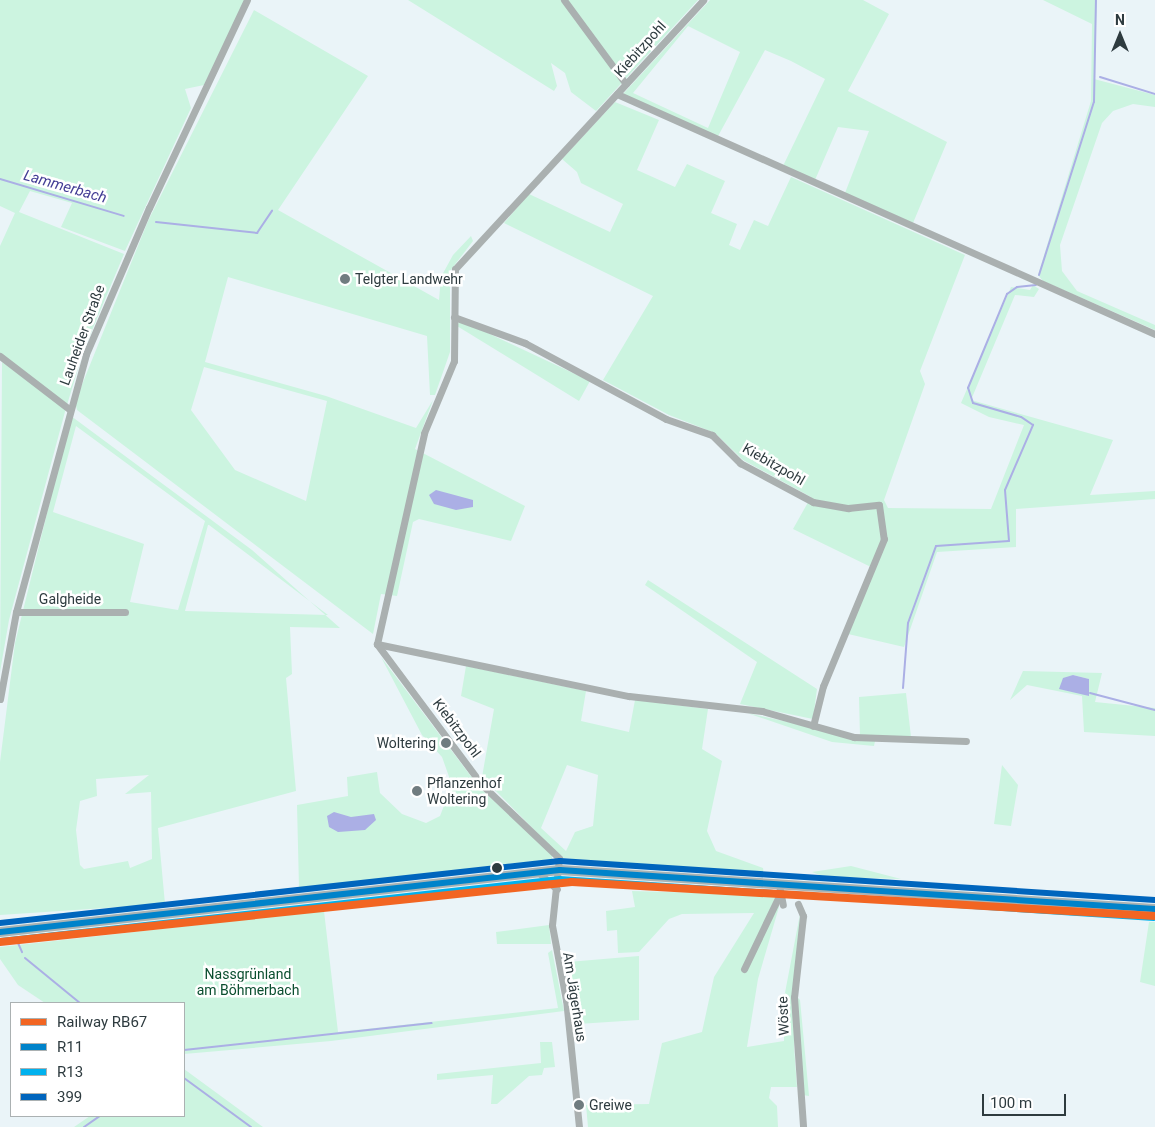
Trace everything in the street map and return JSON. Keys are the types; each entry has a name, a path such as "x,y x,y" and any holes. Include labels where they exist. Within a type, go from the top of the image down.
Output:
{"main road":[{"path":"0,932 560,870 779,891 1155,909"}],"street":[{"name":"Lauheider Straße","path":"0,700 16,612 69,409 128,254 247,0"},
{"path":"564,0 626,84"},
{"name":"Kiebitzpohl","path":"560,870 556,853 482,785 376,644 424,433 454,361 452,284 459,263 703,0"},
{"name":"Kiebitzpohl","path":"617,94 1155,334"},
{"name":"Kiebitzpohl","path":"454,317 525,343 666,419 712,435 740,462 813,502 848,508 879,505 884,539 823,686 813,726"},
{"path":"0,356 69,409"},
{"name":"Galgheide","path":"16,612 125,612"},
{"path":"376,644 629,696 749,709 854,737 966,741"},
{"name":"Am Jägerhaus","path":"560,870 552,925 566,1000 579,1127"},
{"path":"537,872 557,889"},
{"path":"779,891 783,905"},
{"path":"744,969 779,891"},
{"name":"Wöste","path":"798,904 803,916 794,997 803,1127"}],"green space":[{"path":"0,0 245,0 204,85 185,89 191,108 125,251 61,227 72,203 30,191 19,212 124,254 83,352 67,405 0,354 0,246 15,213 0,206"},
{"path":"408,0 698,0 596,111 571,92 565,73 551,63 557,86 554,91"},
{"path":"710,0 863,0 889,14 848,91 947,142 913,223 845,193 869,131 838,127 815,180 783,166 825,79 791,61 765,50 717,138 622,95","holes":["688,26 740,52 708,128 633,93"]},
{"path":"1043,0 1097,0 1094,79 1155,95 1155,107 1133,104 1113,111 1102,123 1060,245 1062,271 1077,291 1155,325 1155,330 1043,281 1038,275 1091,101 1092,24"},
{"path":"254,10 368,76 278,210 439,300 441,277 453,255 471,236 473,241 450,271 450,352 435,395 430,395 427,336 228,277 205,362 326,396 416,428 433,400 415,449 525,506 511,541 419,519 413,522 397,596 381,594 373,634 77,410 75,402 148,221","holes":["204,367 327,401 306,501 235,470 191,410"]},
{"path":"615,102 659,120 637,170 675,187 687,164 725,181 711,213 737,224 729,245 740,250 754,220 768,226 791,177 965,255 920,371 925,384 884,500 888,508 991,509 1024,425 989,417 961,403 1011,287 1030,290 1033,285 1039,289 1034,297 1015,295 971,400 1113,440 1090,495 1155,491 1155,499 1016,509 1016,547 937,552 904,647 848,634 875,569 793,529 811,497 743,460 715,433 669,415 603,380 653,296 504,223 529,194 610,232 623,204 581,183 577,172 562,159"},
{"path":"460,320 590,381 579,401 457,326"},
{"path":"2,362 66,408 9,620 0,672"},
{"path":"71,416 252,550 310,601 208,525 185,611 325,615 340,628 290,627 292,674 286,678 296,791 158,828 165,904 0,915 0,762 15,643","holes":["76,426 205,521 178,610 130,602 144,544 53,512","149,775 125,794 151,792 152,859 130,868 128,861 84,869 80,865 76,830 80,801 97,796 96,779"]},
{"path":"648,580 817,689 813,719 740,704 757,662 645,585"},
{"path":"381,657 479,787 552,854 552,859 299,888 297,805 348,796 347,777 377,772 380,793 402,814 426,823 440,816 452,785 442,757 422,735"},
{"path":"466,666 586,691 581,721 629,732 635,700 708,709 702,749 722,761 707,831 716,851 763,868 764,875 562,858 482,777 494,709 461,696","holes":["567,765 598,775 593,826 575,832 566,851 541,828"]},
{"path":"1023,671 1102,673 1095,702 1155,708 1155,736 1084,732 1082,696 1027,685 1010,700","holes":["1073,675 1089,679 1089,696 1073,690"]},
{"path":"906,693 911,737 860,736 859,697"},
{"path":"747,713 875,741 874,746 832,742"},
{"path":"1002,765 1018,785 1011,826 994,824"},
{"path":"851,866 901,879 825,877 812,872"},
{"path":"632,891 777,895 779,907 758,979 747,1047 784,1041 784,998 800,914 794,1047 797,1087 771,1087 769,1098 777,1106 778,1127 588,1127 586,1105 649,1104 662,1043 702,1032 714,977 754,913 682,914 669,919 639,952 618,953 617,930 607,931 606,911 635,907"},
{"name":"Nassgrünland am Böhmerbach","path":"324,911 338,1032 558,1008 548,953 552,950 564,1011 331,1041 185,1054 185,1002 44,1002 18,985 0,959 0,947"},
{"path":"1149,922 1155,922 1155,986 1140,982"},
{"path":"549,925 551,944 497,944 496,932"},
{"path":"639,956 639,1020 578,1024 568,962"},
{"path":"796,996 800,1000 809,1096 803,1095"},
{"path":"540,1042 552,1042 555,1067 544,1068 542,1075 529,1076 497,1104 491,1104 493,1075 437,1080 437,1074 541,1063"},
{"path":"185,1070 263,1127 74,1127 89,1117 185,1117"}],"water":[{"path":"436,490 473,500 473,507 456,510 434,504 429,495"},
{"path":"1073,675 1089,679 1089,696 1059,689 1063,678"},
{"path":"334,812 351,817 374,814 376,820 365,830 338,832 329,827 327,816"}],"waterway":[{"path":"1039,275 1094,102 1096,0"},
{"path":"1100,77 1155,94"},
{"name":"Lammerbach","path":"0,179 124,216"},
{"name":"Lammerbach","path":"156,222 257,233 272,211"},
{"path":"903,688 908,623 936,546 1009,541 1005,490 1033,425 1021,417 973,403 968,388 1007,294 1017,287 1036,285"},
{"path":"1090,693 1155,710"},
{"path":"18,943 22,952"},
{"path":"25,958 79,1002"},
{"path":"185,1050 432,1023"},
{"path":"185,1079 251,1127"},
{"path":"84,1127 99,1117"}],"rail line":[{"name":"RB67","path":"0,942 572,882 1155,916"}],"transit line":[{"name":"399","path":"0,923 560,861 1155,900"},
{"name":"R11","path":"0,932 560,870 1155,909"},
{"name":"R13","path":"1,941 560,879 1154,918"}],"place":[{"name":"Telgter Landwehr","path":"345,279"},
{"name":"Woltering","path":"446,743"},
{"name":"Pflanzenhof Woltering","path":"417,791"},
{"name":"Greiwe","path":"579,1105"}]}
